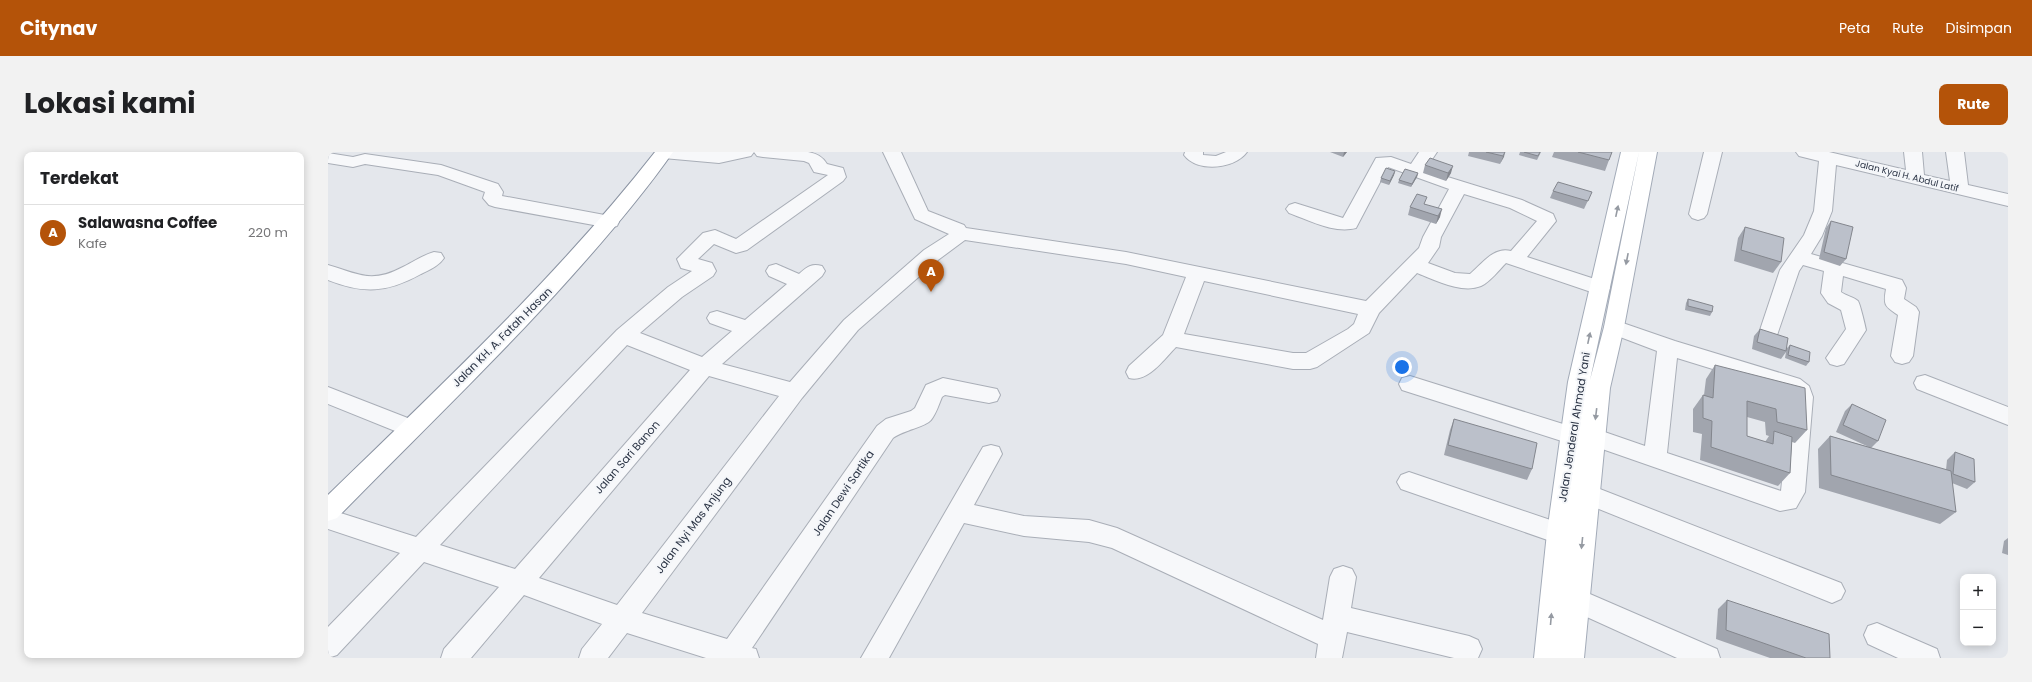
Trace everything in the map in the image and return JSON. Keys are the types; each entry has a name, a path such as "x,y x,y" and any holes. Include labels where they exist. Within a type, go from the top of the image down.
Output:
{"main road":[{"name":"Jalan KH. A. Fatah Hasan","path":"328,511 410,428 506,335 610,222 664,152"},
{"name":"Jalan Jenderal Ahmad Yani","path":"1547,658 1559,533 1579,382 1630,152"},
{"name":"Jalan Jenderal Ahmad Yani","path":"1571,658 1593,437 1600,388 1614,327 1648,152"},
{"path":"1579,382 1600,388"}],"street":[{"path":"664,152 719,158 745,152"},
{"path":"328,646 624,335 675,292 706,271 705,268 688,263 686,259 710,237 715,236 736,247 740,246 837,177 837,172 820,168 816,160 807,156 792,153 763,152"},
{"path":"892,152 921,215 952,226 960,233 1126,258 1370,309"},
{"path":"1194,152 1193,155 1196,158 1210,160 1224,159 1238,152"},
{"path":"1414,172 1428,152"},
{"path":"1698,214 1713,152"},
{"name":"Jalan Kyai H. Abdul Latif","path":"1805,152 2008,200"},
{"path":"1913,152 1915,177"},
{"path":"1955,152 1960,189"},
{"path":"1768,336 1785,281 1790,270 1813,236 1823,211 1828,157"},
{"path":"328,158 353,162 365,159 441,170 492,188 494,192 492,198 494,201 610,222"},
{"path":"1295,210 1339,224 1349,224 1382,162 1391,162 1414,172 1516,204 1546,218 1547,221 1515,259"},
{"path":"1172,339 1293,361 1310,361 1355,334 1362,328 1370,309 1415,265 1430,247 1432,237 1459,186"},
{"name":"Jalan Nyi Mas Anjung","path":"592,658 794,392 851,325 931,255 958,237 960,233"},
{"path":"1415,265 1459,280 1470,282 1475,281 1502,256 1600,288"},
{"path":"1799,257 1895,285 1894,302 1907,309 1910,315 1902,356"},
{"path":"328,272 359,282 383,283 405,276 434,258"},
{"path":"1834,268 1831,293 1835,298 1851,306 1851,314 1856,330 1837,358"},
{"name":"Jalan Sari Banon","path":"454,658 705,367 808,277 776,271"},
{"path":"1137,372 1172,339 1197,274"},
{"path":"717,318 747,329"},
{"path":"1593,437 1780,501 1788,500 1793,492 1802,397 1801,392 1792,385 1668,347 1614,327"},
{"path":"624,335 705,367 794,392"},
{"path":"1655,459 1668,347"},
{"path":"1925,383 2008,416"},
{"path":"1410,384 1571,435"},
{"name":"Jalan Dewi Sartika","path":"737,656 885,432 894,425 918,418 923,414 934,391 943,386 989,395"},
{"path":"328,395 410,428"},
{"path":"874,658 991,454"},
{"path":"1409,482 1559,533"},
{"path":"1587,494 1832,591"},
{"path":"958,512 1024,526 1089,531 1117,539 1332,637 1469,649"},
{"path":"328,519 519,582 622,619 737,656"},
{"path":"1332,637 1343,577"},
{"path":"1576,600 1707,658"},
{"path":"1877,635 1926,658"}],"building":[{"path":"1486,152 1505,152 1503,156"},
{"path":"1524,152 1540,152 1538,156"},
{"path":"1578,152 1612,152 1609,160"},
{"path":"1430,158 1453,166 1448,173 1425,165"},
{"path":"1386,168 1395,171 1390,181 1381,178"},
{"path":"1405,169 1418,173 1412,184 1399,180"},
{"path":"1558,182 1592,192 1588,201 1553,191"},
{"path":"1417,194 1427,197 1424,204 1442,209 1438,216 1410,207"},
{"path":"1831,221 1853,227 1846,259 1824,252"},
{"path":"1745,227 1784,238 1781,262 1741,250"},
{"path":"1688,299 1713,306 1712,312 1688,306"},
{"path":"1760,329 1788,338 1786,351 1757,342"},
{"path":"1790,345 1810,352 1809,362 1788,355"},
{"path":"1715,365 1805,388 1807,430 1777,422 1776,409 1747,401 1747,436 1773,444 1774,431 1792,437 1790,473 1711,447 1712,421 1703,418 1703,395 1713,398"},
{"path":"1852,404 1886,420 1878,441 1843,425"},
{"path":"1454,419 1537,443 1532,469 1448,445"},
{"path":"1830,436 1951,471 1956,512 1831,475"},
{"path":"1955,452 1974,459 1975,482 1953,474"},
{"path":"1727,600 1829,634 1830,658 1806,658 1726,630"}],"place":[{"name":"Salawasna Coffee","path":"931,292"}]}
